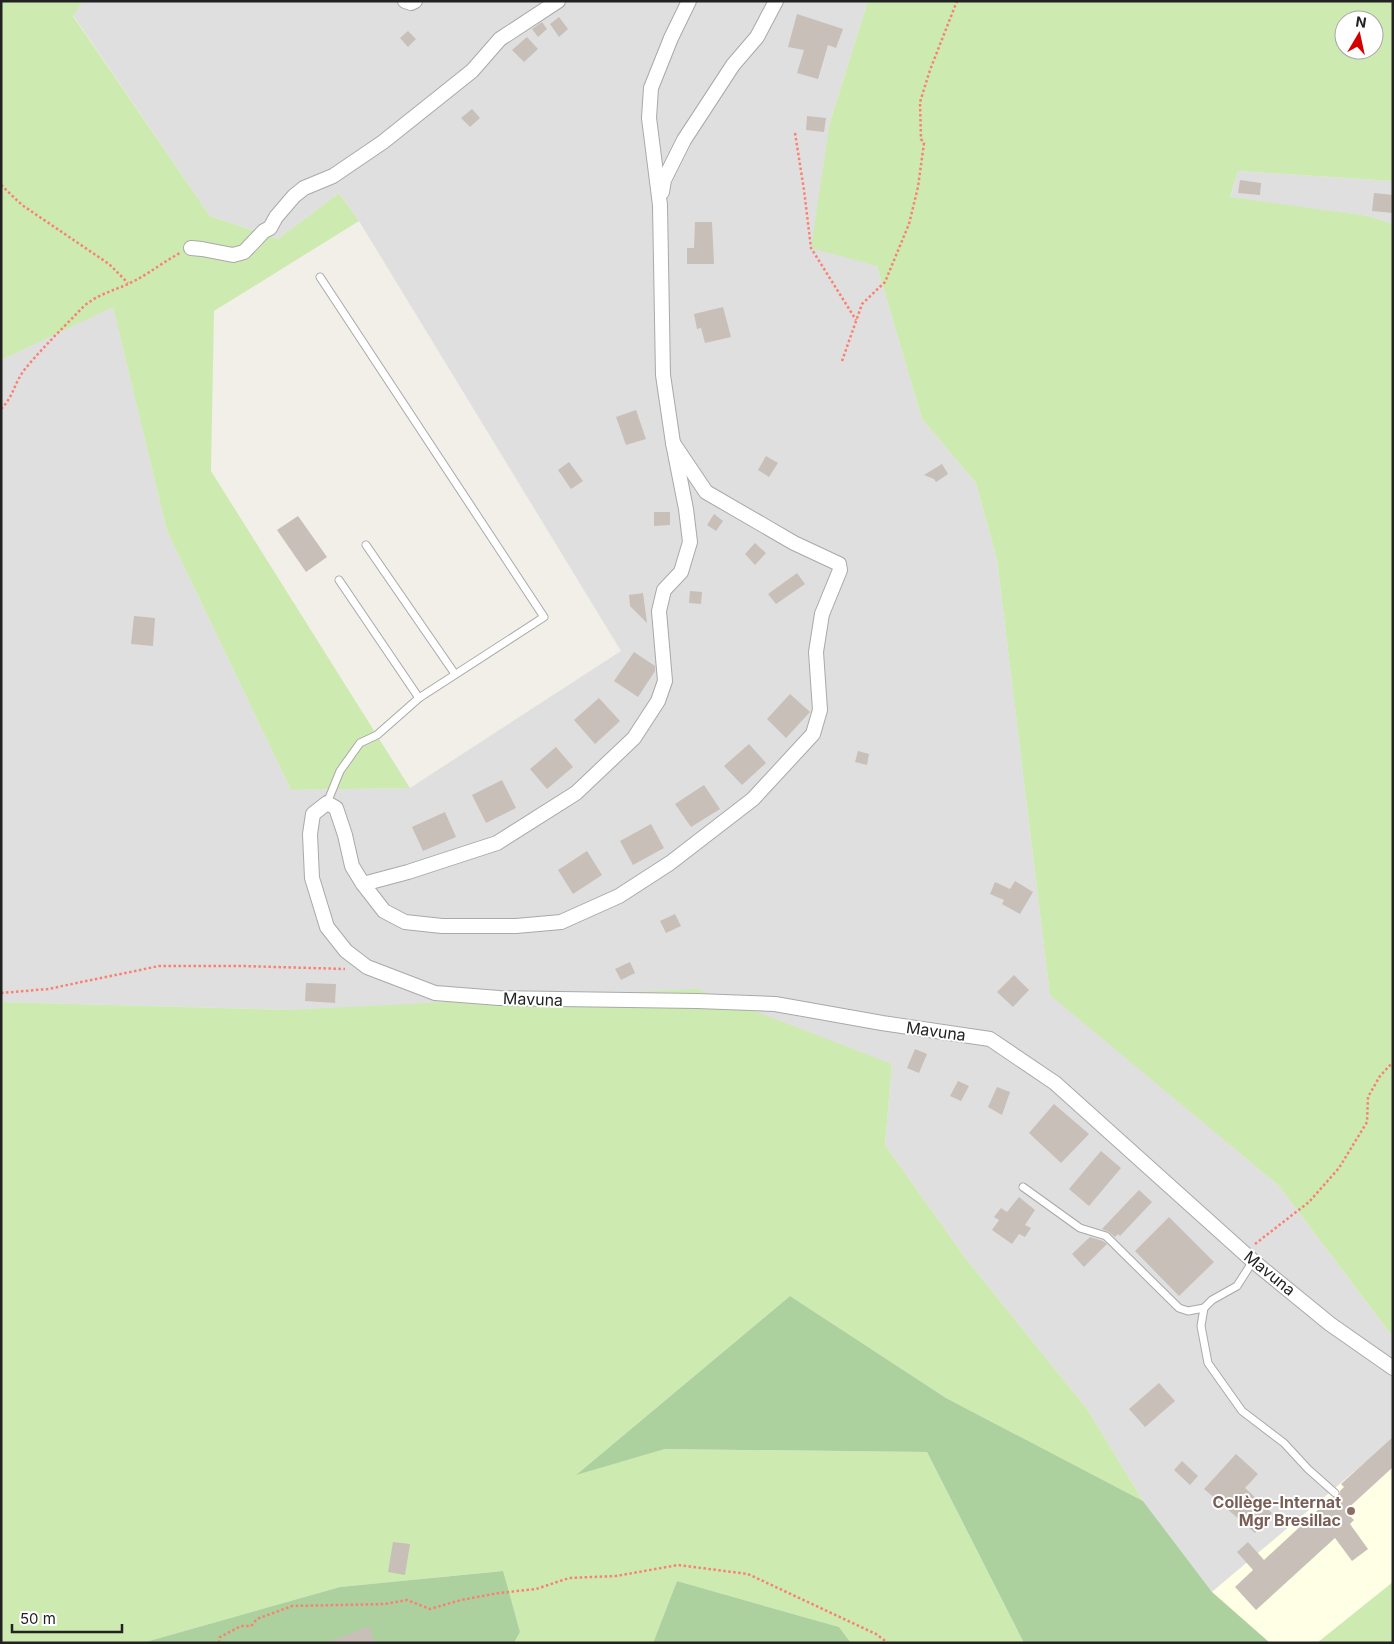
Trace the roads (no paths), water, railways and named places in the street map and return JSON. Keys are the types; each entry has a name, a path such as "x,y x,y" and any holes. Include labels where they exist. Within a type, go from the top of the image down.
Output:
{"street":[{"path":"405,1 411,3 414,1"},
{"path":"191,248 233,254 244,252 264,231 270,228 276,217 294,196 304,188 333,176 384,142 472,71 500,39 558,1"},
{"path":"363,884 408,872 497,843 576,794 634,738 658,701 665,681 659,611 664,590 681,572 690,542 663,375 660,205 649,118 651,88 671,38 689,1"},
{"path":"660,205 664,180 684,140 733,65 757,37 776,1"},
{"path":"327,803 336,808 352,866 384,911 406,922 442,926 516,926 562,922 619,896 670,863 753,798 813,734 820,710 816,652 822,614 840,570 839,564 794,543 706,492 673,443"},
{"name":"Mavuna","path":"327,803 313,814 310,834 312,878 327,927 346,951 368,967 435,993 498,998 775,1004 882,1023 990,1039 1055,1083 1248,1256 1330,1324 1393,1368"}],"lane":[{"path":"320,277 544,617 419,698 377,735 360,743 340,771 327,803"},
{"path":"366,545 455,674"},
{"path":"339,580 419,698"},
{"path":"1023,1187 1080,1228 1106,1236 1179,1308 1188,1311 1204,1308 1212,1300 1237,1286 1248,1256"},
{"path":"1204,1308 1201,1326 1208,1363 1242,1411 1284,1443 1308,1469 1335,1493"}],"place":[{"name":"Collège-Internat Mgr Bresillac","path":"1351,1511"}]}
